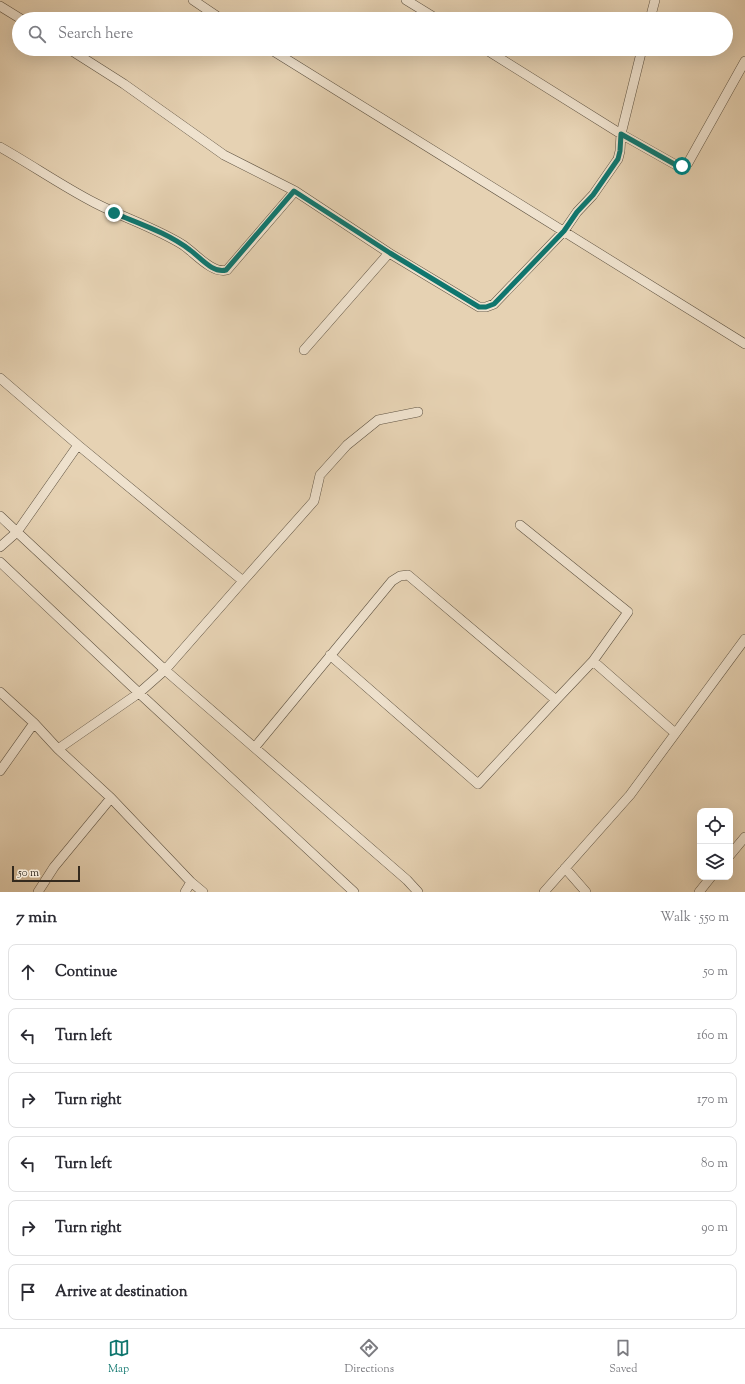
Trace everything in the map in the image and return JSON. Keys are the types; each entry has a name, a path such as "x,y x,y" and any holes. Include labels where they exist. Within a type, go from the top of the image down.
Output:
{"street":[{"path":"193,0 211,12"},
{"path":"406,0 422,5 430,12"},
{"path":"651,12 654,0"},
{"path":"0,6 12,13"},
{"path":"80,56 124,84 224,156 294,191 390,253 479,307 486,307 494,304 564,231 577,212 593,195 618,159 621,134 640,56"},
{"path":"281,56 745,344"},
{"path":"496,56 621,134 676,165 682,166 688,163 745,62"},
{"path":"0,147 87,199 114,213 171,237 190,249 216,270 222,271 226,270 294,191"},
{"path":"304,350 390,253"},
{"path":"0,378 78,445 243,581"},
{"path":"58,749 139,693 165,670 314,502 320,475 347,445 378,420 418,412"},
{"path":"0,547 17,532 78,445"},
{"path":"0,516 165,670 407,880 418,892"},
{"path":"330,655 478,784 593,661 628,612 520,525"},
{"path":"0,562 354,892"},
{"path":"255,747 392,580 400,576 408,575 556,700"},
{"path":"544,892 630,795 745,640"},
{"path":"593,661 675,733"},
{"path":"0,692 111,798 191,882 203,892"},
{"path":"0,772 34,723"},
{"path":"38,892 54,867 111,798"},
{"path":"733,851 745,837"},
{"path":"565,868 586,892"},
{"path":"698,892 708,880"},
{"path":"185,892 191,882"}],"route":[{"path":"114,213 171,237 190,249 216,270 222,271 226,270 294,191 390,253 479,307 486,307 494,304 564,231 577,212 593,195 618,159 621,134 676,165 682,166"}]}
